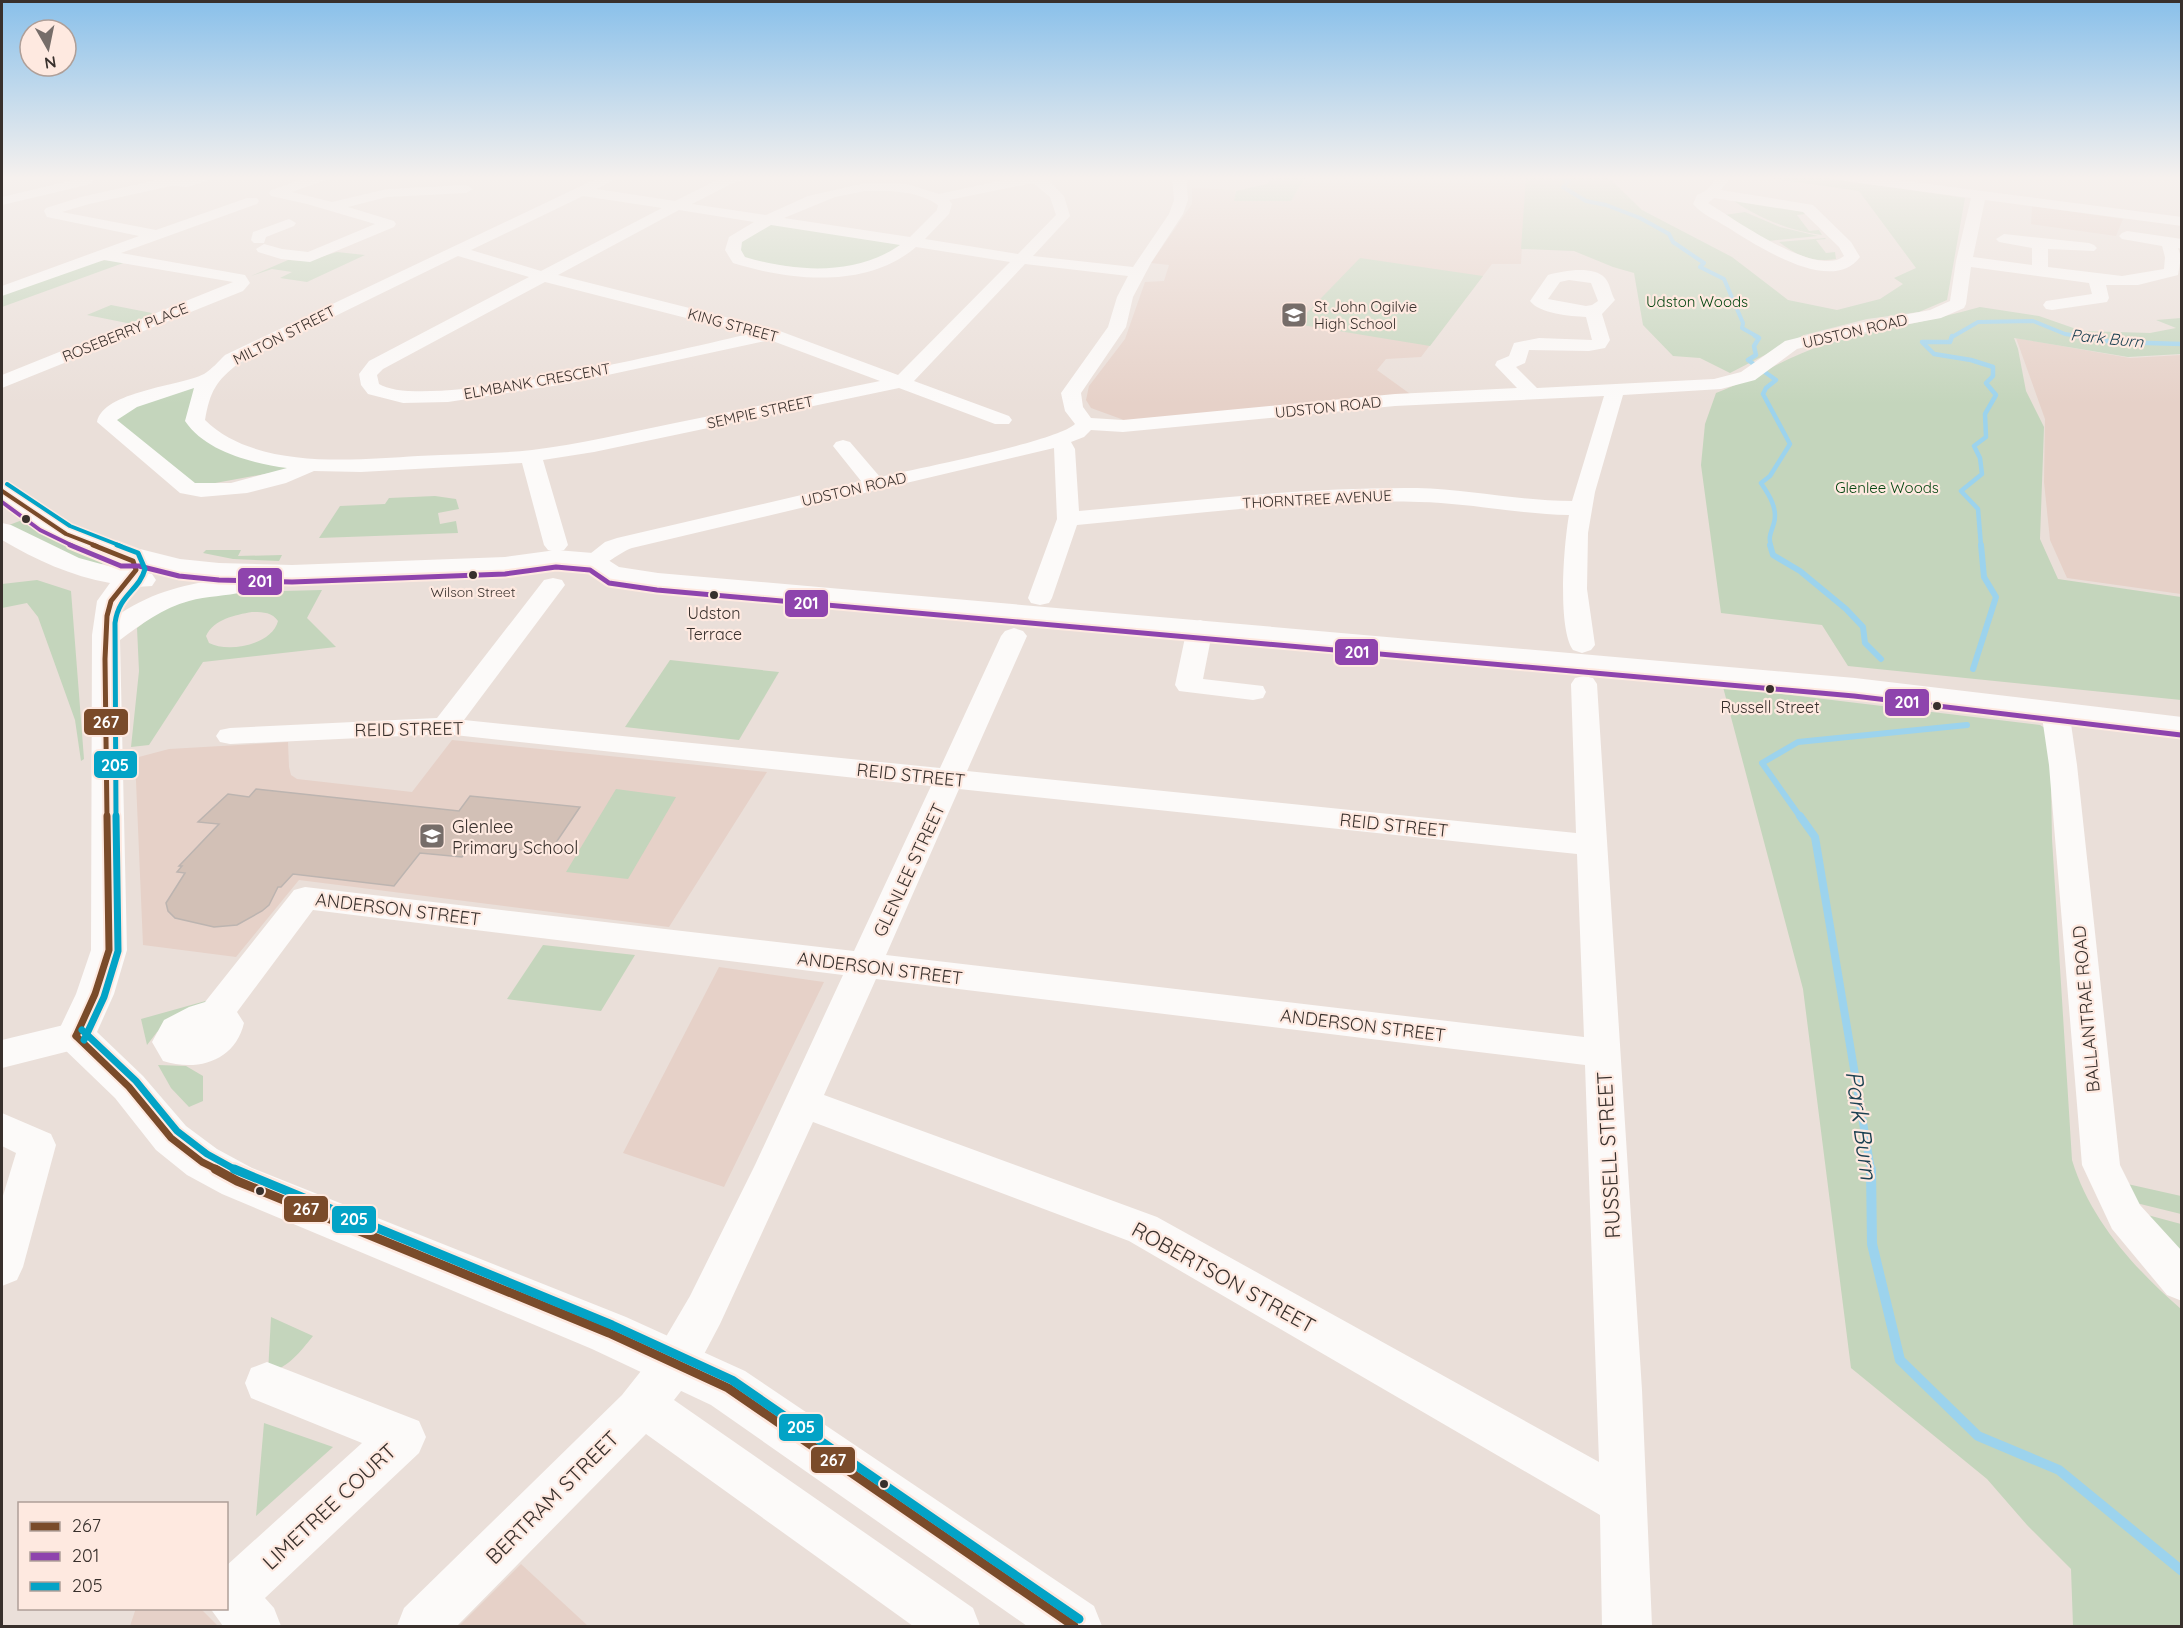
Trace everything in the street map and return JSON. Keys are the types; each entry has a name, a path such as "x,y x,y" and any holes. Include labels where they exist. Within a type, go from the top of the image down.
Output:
{"main road":[{"path":"2,491 66,534 127,568 199,583 277,583"},
{"path":"2,530 50,557 86,570 127,568 157,570 180,567 219,571 292,573 505,565 556,558 593,561 611,574 658,581 1855,687 2181,726"},
{"path":"106,637 136,615 176,594 196,590 277,583 530,572 553,570 593,561"},
{"path":"127,568 110,602 106,637 109,950 95,994 76,1035 129,1087 171,1138 209,1166 301,1208 676,1362 728,1388 1074,1626"},
{"path":"86,570 91,623 106,637"}],"street":[{"path":"2,291 111,252"},
{"path":"274,252 310,257 322,252"},
{"name":"MILTON STREET","path":"208,378 241,354 455,252"},
{"name":"KING STREET","path":"460,252 541,276 771,334 1002,420"},
{"path":"541,276 587,252"},
{"path":"735,252 739,260 763,268 801,273 831,272 864,267 899,252"},
{"path":"979,252 1139,272"},
{"path":"902,382 1029,252"},
{"path":"1086,424 1074,413 1071,406 1071,393 1117,327 1125,297 1149,252"},
{"path":"1781,252 1808,264 1825,266 1844,264 1852,257 1849,252"},
{"name":"UDSTON ROAD","path":"593,561 625,543 1060,440 1077,433 1086,424 1124,426 1395,400 1714,385 1748,376 1791,345 1849,330 1935,314 1958,304 1966,252"},
{"path":"2040,252 2040,271"},
{"path":"1964,261 2096,280 2130,282 2177,273 2174,252"},
{"name":"ROSEBERRY PLACE","path":"2,382 242,283 239,278 103,255"},
{"path":"1583,275 1599,281 1601,291 1607,300 1604,305 1593,312 1543,304 1538,301 1554,278 1583,275"},
{"name":"ELMBANK CRESCENT","path":"541,276 376,365 368,374 368,381 373,389 387,394 417,397 468,394 527,386 771,334"},
{"path":"2052,305 2101,298 2096,280"},
{"path":"1532,393 1504,365 1518,359 1533,308 1543,304"},
{"path":"1526,330 1588,346 1599,344 1601,340 1593,312"},
{"path":"11,360 40,366"},
{"path":"208,378 164,391 116,410 108,416 107,422 188,488 203,493 246,486 314,465"},
{"path":"208,378 198,402 195,421 208,434 234,448 275,460 314,465 361,466 531,456 556,545"},
{"name":"SEMPIE STREET","path":"531,456 594,446 902,382"},
{"path":"1582,645 1576,608 1575,553 1582,508 1615,390"},
{"path":"1040,598 1068,519 1065,448 1060,440"},
{"path":"843,446 875,484"},
{"name":"THORNTREE AVENUE","path":"1216,505 1263,517 1315,519 1339,517 1383,507 1418,495"},
{"name":"THORNTREE AVENUE","path":"1068,519 1270,500 1418,495 1582,508"},
{"path":"445,726 554,585"},
{"path":"1200,628 1188,685 1254,692"},
{"name":"GLENLEE STREET","path":"676,1362 705,1310 865,967 1014,636"},
{"name":"RUSSELL STREET","path":"1584,684 1620,1390 1628,1626"},
{"name":"BALLANTRAE ROAD","path":"2055,710 2060,730 2101,1165 2126,1217 2181,1282"},
{"name":"REID STREET","path":"230,736 445,726 1591,845"},
{"name":"ANDERSON STREET","path":"215,1016 305,898 865,967 1602,1053"},
{"path":"2,1054 76,1035"},
{"name":"ROBERTSON STREET","path":"802,1102 1143,1229 1622,1502"},
{"path":"2,1130 37,1145 2,1267"},
{"name":"BERTRAM STREET","path":"422,1626 643,1405 676,1362"},
{"name":"LIMETREE COURT","path":"256,1626 230,1596 403,1437 267,1383"},
{"path":"643,1405 955,1626"}],"shaded area":[{"name":"St John Ogilvie High School","path":"1159,252 1522,252 1521,264 1492,264 1421,357 1386,359 1377,370 1413,396 1136,421 1124,420 1091,408 1086,400 1089,386 1125,339 1145,282 1164,281 1169,265 1151,263"},
{"path":"2016,338 2130,358 2181,355 2181,594 2067,578 2050,540 2044,482 2045,419"},
{"name":"Glenlee Primary School","path":"452,740 767,772 669,927 299,880 236,957 143,945 135,758 169,749 288,742 289,767 291,775 297,779 412,792"},
{"path":"719,967 824,982 724,1187 623,1153"},
{"path":"521,1564 588,1626 459,1626"},
{"path":"135,1610 202,1610 218,1626 130,1626"}],"green space":[{"path":"337,252 365,255 307,282 280,278 292,272 272,269 251,276 288,260 307,261"},
{"path":"737,252 899,252 894,256 831,272 739,260"},
{"name":"Udston Woods","path":"1576,252 1722,252 1788,300 1837,310 1880,299 1903,284 1894,278 1916,268 1904,252 1955,252 1947,300 1919,312 1867,319 1804,335 1730,373 1700,358 1673,356 1643,325 1634,273"},
{"path":"1794,252 1835,252 1836,259 1820,260"},
{"path":"1360,258 1483,276 1430,346 1296,324"},
{"path":"106,260 126,262 2,307 2,294 86,263"},
{"path":"111,305 157,314 132,324 87,315"},
{"name":"Glenlee Woods","path":"1980,307 2039,316 2082,331 2150,333 2176,328 2156,320 2181,318 2181,354 2128,357 2014,338 2026,391 2044,427 2040,539 2058,579 2181,597 2181,700 1848,666 1822,625 1721,613 1701,465 1705,424 1716,393 1824,345"},
{"path":"209,378 195,420 234,448 314,465 188,488 107,422 116,410"},
{"path":"435,496 456,499 459,509 438,513 440,524 456,521 458,533 319,538 340,506 385,504 389,498"},
{"path":"25,519 68,545 110,559 100,565 84,562 9,525"},
{"path":"206,550 241,550 238,556 282,555 279,561 233,559 203,553"},
{"path":"37,580 71,591 84,759 81,761 75,720 38,617 27,603 2,608 2,584"},
{"path":"322,590 307,618 336,647 203,662 149,745 131,747 139,671 137,628 163,608 213,593","holes":["252,612 270,614 278,621 267,636 259,641 238,647 217,646 209,643 206,636 214,626 226,619"]},
{"path":"670,660 779,672 739,740 625,727"},
{"path":"1723,687 2040,725 2050,731 2052,839 2072,1160 2090,1203 2102,1223 2131,1260 2181,1309 2181,1626 2073,1626 2071,1569 2027,1525 1987,1479 1851,1368 1803,989"},
{"path":"616,789 676,797 628,879 566,872"},
{"path":"543,945 635,955 601,1011 507,999"},
{"path":"209,1000 157,1032 147,1045 141,1019"},
{"path":"158,1065 186,1066 203,1076 203,1101 189,1107 171,1088"},
{"path":"2123,1183 2181,1196 2181,1214 2128,1201"},
{"path":"2129,1210 2181,1224 2181,1274"},
{"path":"271,1317 313,1336 288,1363 268,1373"},
{"path":"264,1423 333,1447 256,1516"}],"building":[{"name":"Glenlee Primary School","path":"256,789 459,811 470,796 580,807 549,853 471,844 462,857 420,853 394,886 293,874 281,887 278,887 269,905 237,925 214,927 175,918 168,911 166,903 185,873 177,872 182,866 179,866 219,824 198,822 228,794 249,797"}],"waterway":[{"path":"1688,252 1704,263 1700,267 1724,279 1743,323 1742,328 1758,337"},
{"name":"Park Burn","path":"1952,337 1978,322 2033,321 2065,334 2085,337"},
{"path":"1755,336 1759,338 1754,346 1756,355 1748,360 1776,380 1766,388 1763,394 1790,444 1770,476 1761,483 1770,497 1775,512 1770,537 1771,546"},
{"name":"Park Burn","path":"1952,336 1950,342 1922,342 1934,354 1971,360 1993,367 1993,376 1986,383 1996,395 1985,414 1986,437 1974,446 1980,458 1982,474 1961,491 1978,509 1981,546"},
{"name":"Park Burn","path":"2076,336 2113,342 2182,344"},
{"path":"1770,545 1773,555 1800,571 1846,609 1863,627 1865,643 1881,659"},
{"name":"Park Burn","path":"1973,669 1996,597 1984,577 1981,545"},
{"name":"Park Burn","path":"1801,818 1762,763 1798,742 1967,725"},
{"name":"Park Burn","path":"1800,816 1815,837 1871,1170"},
{"name":"Park Burn","path":"1871,1169 1872,1244 1900,1360 1978,1436 2059,1470 2182,1571"}],"transit line":[{"name":"205","path":"7,484 70,526 138,553 145,569 141,579 120,603 115,623 118,951 104,997 84,1040"},
{"name":"267","path":"2,491 66,534 133,561 136,570 111,601 107,616 105,659 109,950 95,994 76,1036"},
{"name":"201","path":"2,502 40,530 85,552 121,566 139,566 179,576 219,580 292,582 505,574 556,567 590,570 609,583 657,590 1854,696 2181,735"},
{"name":"205","path":"82,1030 136,1081 177,1131 207,1154 241,1173 612,1325 732,1380 1079,1619"},
{"name":"267","path":"76,1036 129,1087 171,1138 202,1162 237,1181 609,1333 728,1388 1074,1626"}],"place":[{"name":"St John Ogilvie High School","path":"1294,315"},
{"name":"Wilson Street","path":"473,575"},
{"name":"Udston Terrace","path":"714,595"},
{"name":"Russell Street","path":"1770,689"},
{"name":"Glenlee Primary School","path":"432,836"}]}
